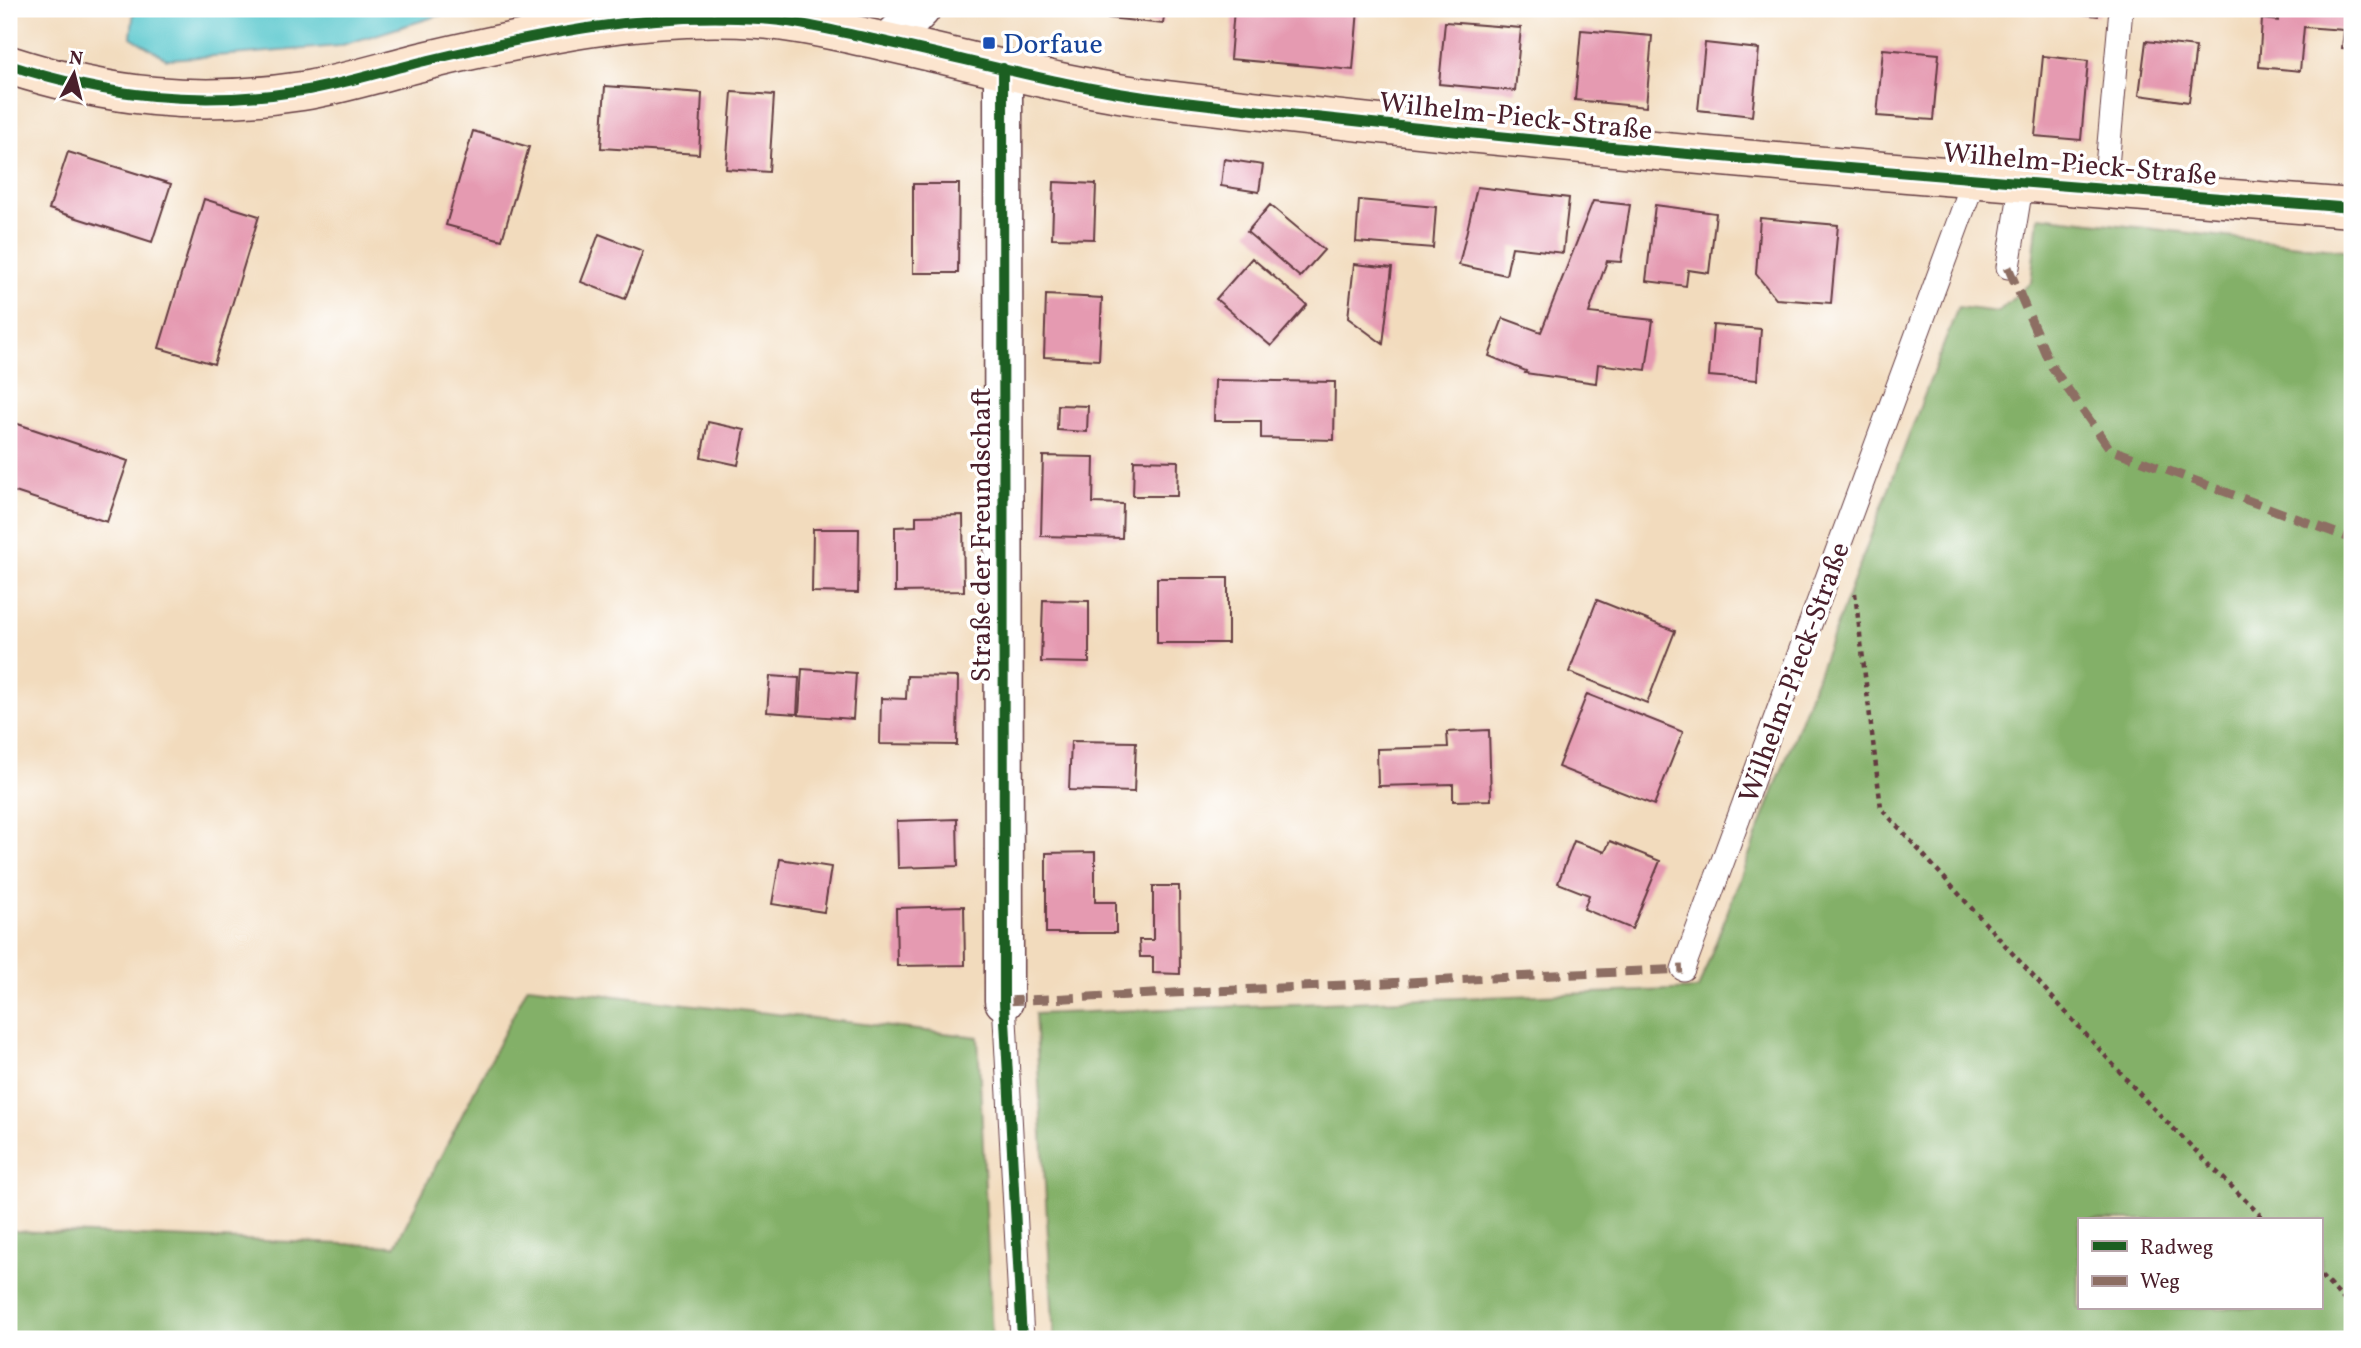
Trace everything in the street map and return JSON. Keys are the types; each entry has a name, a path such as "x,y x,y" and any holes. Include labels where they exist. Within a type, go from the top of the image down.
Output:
{"street":[{"path":"889,42 921,9"},
{"name":"Wilhelm-Pieck-Straße","path":"9,65 60,82 139,97 224,99 305,91 519,40 681,14 760,19 889,42 1158,99 1573,146 2352,208"},
{"name":"Straße der Freundschaft","path":"1003,68 1004,1001"}],"lane":[{"name":"Wilhelm-Pieck-Straße","path":"2105,189 2121,9"},
{"name":"Wilhelm-Pieck-Straße","path":"1683,970 1975,177"},
{"path":"2008,267 2022,181"},
{"path":"1004,1001 1022,1339"}],"path":[{"path":"1848,526 1881,808 2147,1102 2263,1218"},
{"path":"2322,1277 2352,1308"}],"green space":[{"path":"2038,216 2352,251 2352,1339 1054,1339 1035,1014 1698,989 1958,307 1998,312 2031,282"},
{"path":"528,986 978,1037 992,1339 9,1339 9,1227 15,1231 395,1246"}],"water":[{"path":"134,9 460,9 339,46 167,59 131,37"}],"building":[{"path":"1091,9 1165,9 1163,24 1091,16"},
{"path":"1234,9 1358,9 1353,70 1230,59"},
{"path":"2040,9 2099,9 2098,16"},
{"path":"2279,9 2352,9 2352,49 2342,48 2344,30 2304,27 2300,71 2259,67 2262,19 2278,21"},
{"path":"1445,22 1521,28 1515,91 1439,84"},
{"path":"1581,30 1652,36 1646,107 1575,100"},
{"path":"2146,41 2196,47 2189,102 2139,95"},
{"path":"1705,43 1759,49 1752,116 1698,110"},
{"path":"1883,49 1939,54 1933,120 1877,116"},
{"path":"2043,56 2088,61 2081,140 2035,136"},
{"path":"605,86 702,93 699,154 601,148"},
{"path":"732,92 774,95 769,172 726,169"},
{"path":"473,131 529,147 502,240 446,225"},
{"path":"68,152 171,184 152,242 49,209"},
{"path":"1224,159 1263,165 1259,192 1221,186"},
{"path":"1054,182 1096,184 1094,239 1052,238"},
{"path":"913,184 959,184 958,273 913,273"},
{"path":"1477,187 1569,198 1563,253 1512,247 1506,275 1459,265"},
{"path":"204,199 259,216 214,364 159,348"},
{"path":"1359,200 1436,207 1433,248 1356,242"},
{"path":"1593,201 1630,205 1621,262 1607,261 1589,313 1653,320 1646,370 1598,364 1596,383 1525,373 1526,371 1489,356 1503,318 1541,332"},
{"path":"1270,205 1324,250 1300,277 1247,232"},
{"path":"1655,205 1716,213 1709,273 1688,270 1686,286 1646,281"},
{"path":"1760,218 1838,225 1831,303 1776,299 1756,274"},
{"path":"599,234 643,251 625,299 581,282"},
{"path":"1252,258 1307,305 1271,346 1216,299"},
{"path":"1354,264 1392,268 1383,344 1348,318"},
{"path":"1046,295 1102,298 1099,360 1044,357"},
{"path":"1713,325 1761,329 1757,380 1709,376"},
{"path":"1215,380 1335,382 1334,440 1261,438 1261,421 1214,421"},
{"path":"1058,405 1088,406 1087,432 1057,430"},
{"path":"9,421 128,461 107,522 9,490"},
{"path":"708,422 745,430 738,465 701,457"},
{"path":"1043,456 1094,457 1093,503 1123,504 1122,538 1041,536"},
{"path":"1134,460 1178,461 1177,496 1133,496"},
{"path":"963,515 964,591 895,592 895,527 916,526 916,516"},
{"path":"813,529 859,529 858,593 812,592"},
{"path":"1157,578 1228,578 1228,643 1157,643"},
{"path":"1043,600 1089,601 1089,663 1041,662"},
{"path":"1597,600 1675,631 1647,703 1569,672"},
{"path":"802,669 856,673 853,719 799,715"},
{"path":"770,676 799,678 797,714 767,712"},
{"path":"907,676 958,677 957,745 880,744 881,698 906,699"},
{"path":"1587,694 1683,732 1654,805 1558,767"},
{"path":"1489,730 1491,800 1453,801 1453,784 1378,786 1377,749 1448,747 1447,732"},
{"path":"1071,741 1136,742 1134,792 1069,790"},
{"path":"957,819 958,866 898,868 897,821"},
{"path":"1574,841 1605,852 1610,841 1660,861 1632,929 1584,909 1589,895 1558,883"},
{"path":"1095,852 1095,902 1116,902 1116,933 1046,933 1046,853"},
{"path":"780,859 831,867 824,912 772,904"},
{"path":"1153,886 1179,886 1180,974 1153,973 1153,957 1140,957 1139,940 1153,940"},
{"path":"964,906 965,965 897,966 896,908"}],"marked path":[{"path":"2008,267 2050,364 2110,449 2352,539"},
{"path":"1004,1001 1683,969"}],"cycle path":[{"path":"9,65 118,92 190,98 264,96 318,88 469,51 593,27 717,17 759,19 812,26 1091,88 1167,100 1611,147 2352,208"},
{"path":"1003,68 1004,1001 1022,1339"}],"place":[{"name":"Dorfaue","path":"989,43"}]}
